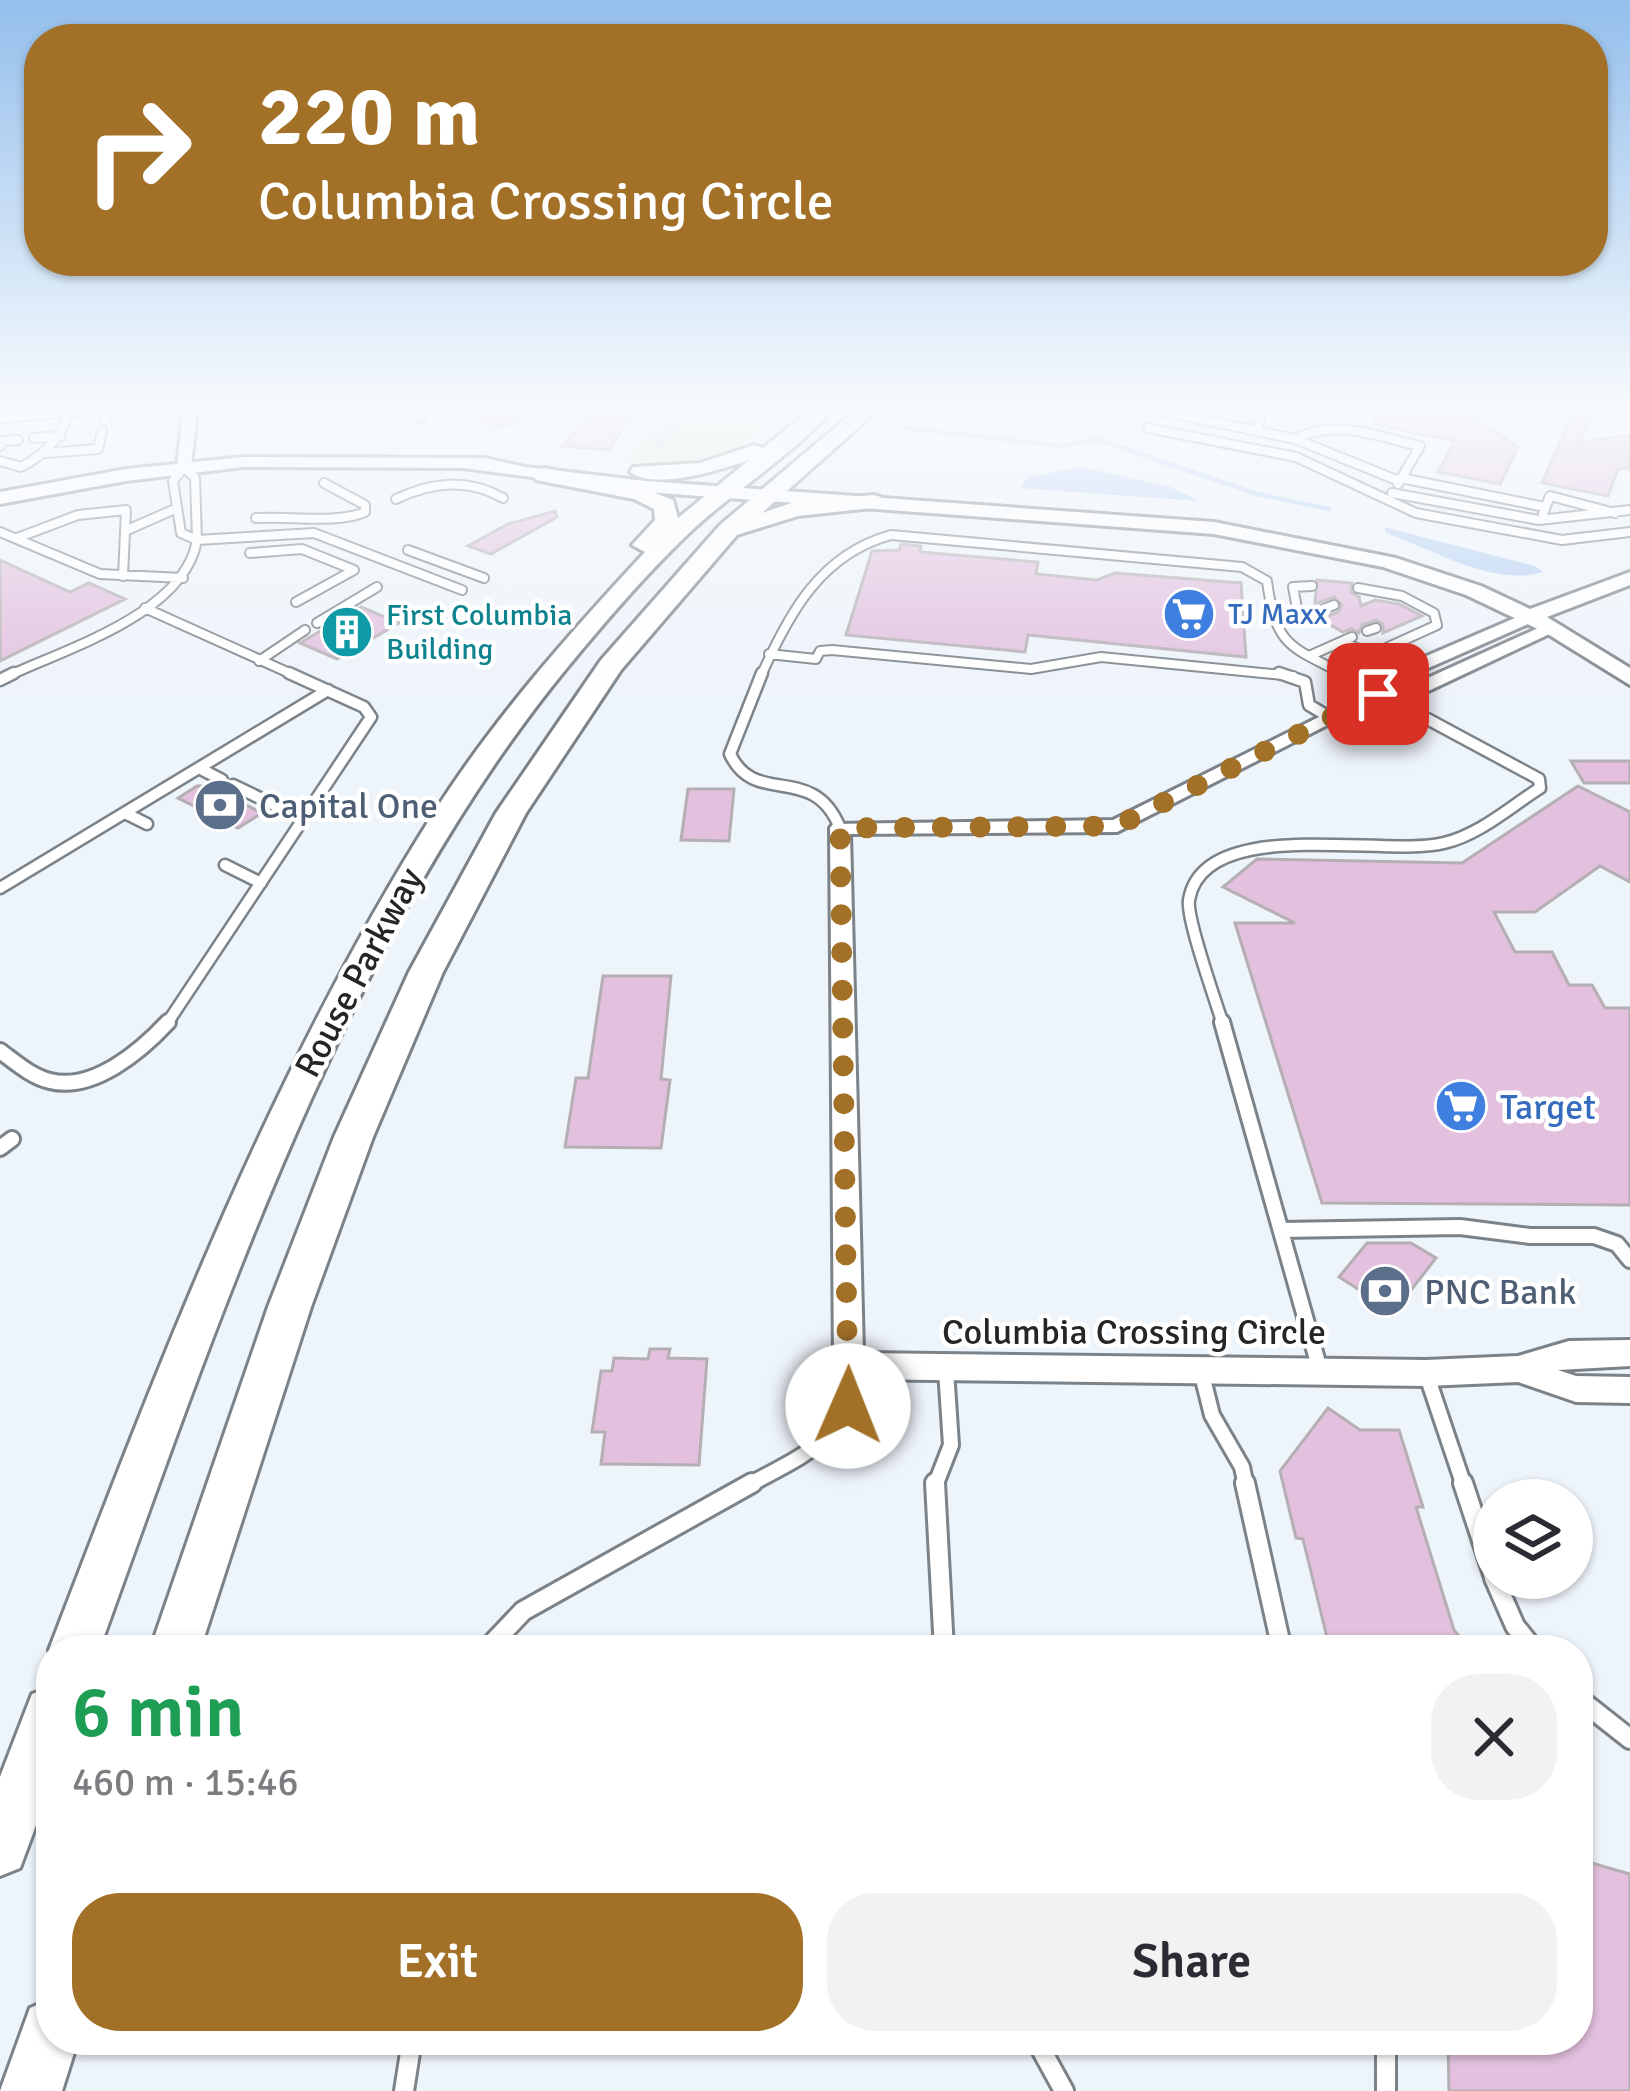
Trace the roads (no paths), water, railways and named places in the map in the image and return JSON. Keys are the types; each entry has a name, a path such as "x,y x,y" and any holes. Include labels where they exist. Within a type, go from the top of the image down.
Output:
{"main road":[{"path":"463,789 584,613 670,516 666,508"},
{"name":"Rouse Parkway","path":"80,1635 222,1262 298,1084 353,973 463,789 597,615 707,508"},
{"name":"Rouse Parkway","path":"180,1635 337,1173 421,976 480,862 567,724 642,622 712,544 752,508"},
{"path":"712,544 798,508"},
{"path":"0,1815 36,1741"},
{"path":"0,1848 36,1751"},
{"path":"31,2091 43,2055"},
{"path":"51,2091 60,2055"}],"street":[{"path":"1009,508 1237,529 1323,545 1419,573 1528,617 1630,678"},
{"path":"1378,694 1393,677 1630,578"},
{"path":"849,1366 840,828 1117,826 1378,694 1416,690 1630,592"},
{"name":"Columbia Crossing Circle","path":"849,1366 1426,1373 1518,1369 1569,1354 1630,1353"},
{"name":"Columbia Crossing Circle","path":"1518,1369 1576,1389 1630,1390"}],"lane":[{"path":"124,531 177,508 181,533 194,541 314,533 462,590"},
{"path":"0,680 146,608 184,578 200,530 200,508"},
{"path":"256,518 296,514 343,521 365,512 365,508"},
{"path":"1425,508 1533,537 1579,541 1630,532"},
{"path":"1447,508 1539,523 1574,523 1630,510"},
{"path":"1533,537 1545,508"},
{"path":"1592,508 1616,514"},
{"path":"16,538 78,515 126,510 123,576"},
{"path":"0,532 100,574 184,578"},
{"path":"840,828 833,807 818,794 751,779 731,761 770,654 838,556 865,539 892,535 1231,563 1267,581 1280,638 1533,774 1542,784 1445,844 1240,848 1196,877 1188,902 1320,1370"},
{"path":"250,553 302,549 354,570 296,602"},
{"path":"408,550 484,578"},
{"path":"434,560 450,553"},
{"path":"1299,619 1293,587 1312,586"},
{"path":"316,623 376,587"},
{"path":"1309,656 1346,640 1372,654 1437,625 1434,614 1410,599 1358,588"},
{"path":"1272,616 1299,619 1334,604"},
{"path":"0,1052 56,1082 82,1080 128,1056 166,1025 371,717 364,707 146,608"},
{"path":"259,661 305,630"},
{"path":"770,654 816,659 820,651 832,650 1031,669 1101,658 1288,674 1305,682 1309,705 1329,717"},
{"path":"0,888 328,690"},
{"path":"199,768 302,818"},
{"path":"125,813 147,824"},
{"path":"225,865 261,884"},
{"path":"1281,1230 1460,1227 1530,1236 1594,1236 1617,1244 1630,1260"},
{"path":"500,1635 523,1611 818,1446 841,1423 848,1406 849,1366"},
{"path":"1200,1369 1212,1415 1242,1466 1279,1635"},
{"path":"943,1635 934,1477 951,1445 946,1370"},
{"path":"1426,1373 1473,1514"},
{"path":"1504,1599 1523,1635"},
{"path":"1593,1710 1630,1739"},
{"path":"404,2091 410,2055"},
{"path":"1044,2055 1064,2091"},
{"path":"1386,2055 1386,2091"}],"water":[{"path":"1384,527 1543,572 1524,575 1483,570 1386,533"}],"waterway":[{"path":"1322,508 1329,509"}],"place":[{"name":"TJ Maxx","path":"1189,614"},
{"name":"First Columbia Building","path":"347,632"},
{"name":"Capital One","path":"220,805"},
{"name":"Target","path":"1461,1106"},
{"name":"PNC Bank","path":"1385,1291"}]}
